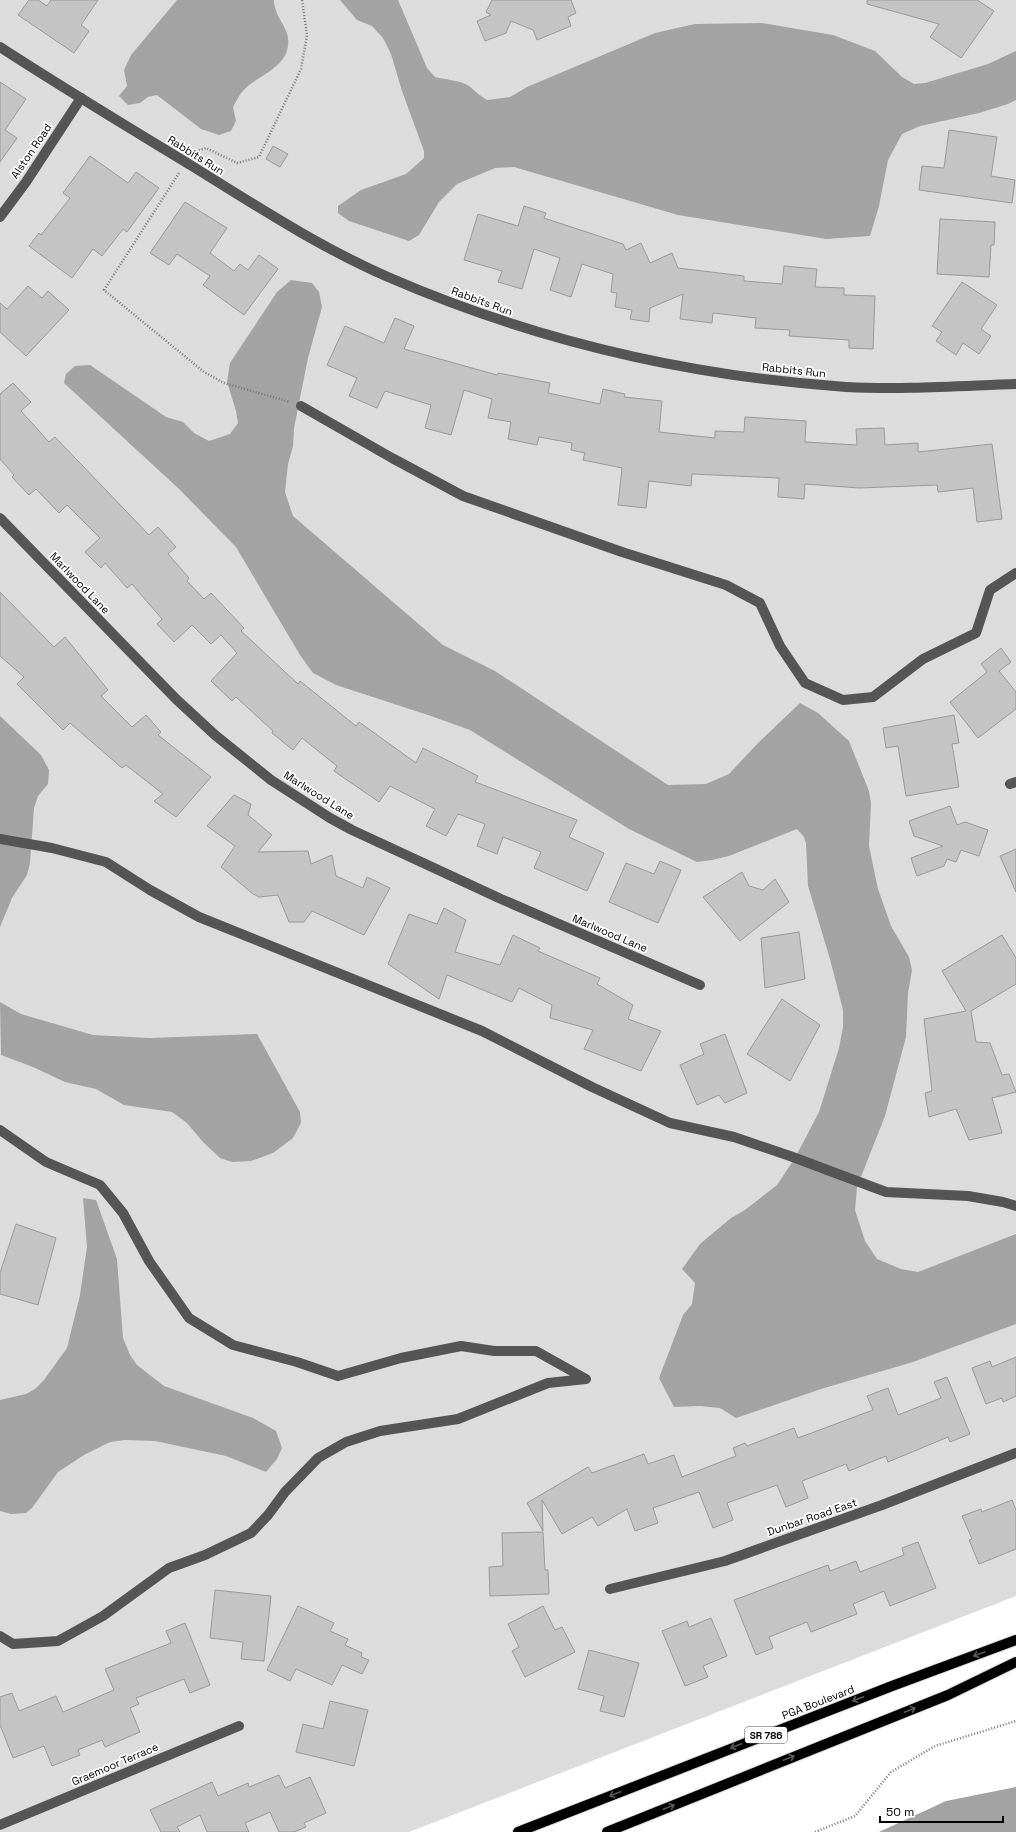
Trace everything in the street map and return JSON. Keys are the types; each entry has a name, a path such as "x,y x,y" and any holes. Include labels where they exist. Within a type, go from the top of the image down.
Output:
{"main road":[{"name":"PGA Boulevard","path":"518,1832 884,1688 1016,1640"},
{"name":"SR 786","path":"607,1832 948,1695 1016,1662"}],"street":[{"name":"Rabbits Run","path":"0,47 186,163 340,254 387,277 451,303 517,326 584,345 634,357 708,371 781,381 848,387 913,388 1016,384"},
{"name":"Alston Road","path":"0,217 26,182 81,98"},
{"path":"302,406 392,458 463,496 622,552 726,585 760,603 780,646 805,683 843,700 873,697 923,658 976,633 990,590 1016,573"},
{"name":"Marlwood Lane","path":"0,518 176,698 215,735 271,780 330,818 352,830 501,899 700,985"},
{"path":"0,839 52,848 106,862 150,890 199,917 482,1031 592,1087 670,1123 734,1137 886,1192 968,1196 1003,1202 1016,1206"},
{"path":"0,1130 46,1162 100,1185 124,1214 150,1261 189,1318 233,1345 297,1362 338,1376 401,1358 461,1346 494,1352 536,1351 586,1379 548,1383 458,1419 380,1431 346,1442 318,1458 285,1492 268,1515 250,1533 205,1555 168,1568 104,1616 58,1640 14,1644 0,1636"},
{"name":"Dunbar Road East","path":"610,1589 724,1561 882,1505 1016,1453"},
{"name":"Graemoor Terrace","path":"0,1825 239,1726"}],"path":[{"path":"302,0 307,35 301,69 259,157 237,163 206,148 194,151 104,290 204,372 224,382 302,406"},
{"path":"815,1832 855,1816 891,1772 936,1746 1016,1721"}],"shaded area":[{"path":"0,0 1016,0 1016,1596 409,1832 0,1832"},
{"path":"177,0 274,0 277,12 287,34 288,46 286,54 282,61 240,94 233,107 236,121 231,131 219,135 201,129 157,95 148,97 140,103 128,105 119,96 127,86 124,70 131,55"},
{"path":"340,0 398,0 427,68 435,77 465,84 487,100 510,97 527,87 655,33 695,24 762,23 833,35 875,51 902,77 914,84 925,83 988,64 1016,51 1016,100 979,113 920,126 902,134 888,160 879,206 870,236 826,239 678,215 514,167 495,168 457,184 439,202 419,235 409,241 349,221 338,213 338,206 361,190 406,174 424,158 424,151 402,91 391,54 383,38 372,26 357,20"},
{"path":"291,280 312,283 319,292 322,307 308,358 294,428 293,446 288,464 285,492 293,516 443,645 495,671 668,785 706,784 729,774 758,743 800,703 818,713 849,741 869,791 871,803 869,846 878,889 891,926 909,957 912,970 908,993 906,1037 885,1116 857,1187 855,1210 865,1241 877,1259 901,1269 918,1272 1016,1234 1016,1324 913,1362 821,1389 736,1418 720,1408 700,1406 674,1407 659,1378 683,1315 692,1304 695,1283 682,1269 700,1244 731,1218 745,1210 777,1185 795,1158 819,1112 839,1048 843,1027 843,1010 830,959 808,886 806,843 804,837 797,829 729,856 697,862 629,829 470,730 336,685 313,673 300,655 236,547 178,488 64,383 66,374 75,366 90,365 166,417 183,422 194,433 209,441 230,434 238,423 227,382 230,363 277,292"},
{"path":"0,716 41,755 49,770 48,784 38,796 34,808 30,863 27,875 12,898 0,927"},
{"path":"0,1002 21,1014 93,1035 150,1038 257,1034 300,1112 301,1123 293,1138 273,1153 251,1161 232,1162 220,1158 203,1142 187,1123 172,1112 124,1105 96,1089 65,1082 33,1067 1,1055"},
{"path":"83,1198 96,1200 117,1259 123,1338 130,1355 137,1365 164,1386 253,1418 276,1431 282,1448 277,1459 266,1472 226,1456 155,1441 125,1440 110,1442 84,1455 58,1472 32,1508 26,1513 11,1514 0,1511 0,1400 26,1394 35,1389 44,1380 67,1348 80,1295 87,1247"},
{"path":"1016,1787 1016,1832 879,1832 946,1801"}],"building":[{"path":"29,0 38,0 47,6 51,0 98,0 81,25 89,31 74,53 18,15"},
{"path":"492,0 571,0 576,13 568,17 571,26 537,40 533,30 511,21 506,33 485,41 477,21 491,15 486,12"},
{"path":"867,0 977,0 994,11 961,58 930,37 939,24 867,4"},
{"path":"0,82 26,99 5,130 17,138 0,162"},
{"path":"949,130 997,137 991,176 1015,180 1012,203 919,190 922,166 944,168"},
{"path":"273,146 288,154 280,167 266,159"},
{"path":"90,156 128,183 136,172 159,188 127,232 123,229 102,256 93,249 72,278 29,246 39,233 41,235 70,198 63,193"},
{"path":"185,202 227,228 210,253 234,271 240,264 248,270 259,255 278,269 244,315 203,285 210,276 177,254 169,265 150,253"},
{"path":"524,206 546,213 544,218 623,244 626,250 641,243 650,263 672,253 678,268 744,276 744,281 782,284 784,266 817,269 815,287 844,288 844,295 875,296 873,349 849,348 849,340 789,336 790,330 755,328 756,318 713,313 712,323 680,319 683,294 650,308 649,322 630,319 632,310 615,307 617,293 611,292 613,274 582,264 571,297 550,290 560,258 534,249 522,289 498,282 502,271 464,260 478,214 518,226"},
{"path":"940,219 995,222 994,245 991,245 989,277 937,274"},
{"path":"962,282 997,305 981,329 991,336 979,354 963,343 956,355 936,341 942,332 932,326"},
{"path":"28,286 42,298 48,291 69,310 26,356 0,332 0,303 7,309"},
{"path":"395,318 414,326 404,349 497,375 498,373 550,383 548,393 600,404 603,389 625,394 624,397 662,401 659,432 715,438 715,431 744,432 745,417 806,421 805,442 857,445 856,429 884,428 885,445 918,443 918,452 992,444 1002,519 977,522 973,488 938,492 937,485 859,488 805,484 804,499 778,497 779,478 692,474 691,486 649,481 646,508 618,505 622,468 583,460 585,453 571,450 572,443 539,437 537,445 508,439 511,422 488,418 492,399 464,390 451,435 425,428 431,405 385,391 377,408 349,396 357,378 327,365 345,326 384,343"},
{"path":"13,383 31,402 21,411 49,442 55,437 149,535 158,527 176,547 168,554 189,578 187,581 204,599 211,593 244,628 241,631 298,684 300,681 356,726 359,722 416,763 423,748 478,776 475,782 577,820 569,837 604,853 587,891 534,868 541,852 503,837 497,854 477,846 485,824 458,814 446,836 426,826 435,809 390,786 379,802 334,771 337,766 302,738 293,750 272,733 273,731 236,697 232,701 211,681 237,653 221,635 211,644 192,625 174,642 157,624 162,619 132,584 127,588 105,563 101,568 85,552 100,538 67,505 59,513 36,489 29,495 12,477 14,475 0,459 0,394"},
{"path":"0,592 54,647 65,637 108,690 101,696 132,727 146,715 161,732 158,735 211,777 176,817 154,801 163,794 126,765 122,768 70,723 63,730 17,684 24,677 0,656"},
{"path":"1001,648 1011,662 999,671 1016,692 1016,709 978,738 950,702 987,672 981,664"},
{"path":"954,715 959,743 952,744 959,787 906,796 898,746 886,748 883,728"},
{"path":"234,795 251,804 248,815 272,835 258,852 308,851 311,864 332,855 336,876 363,888 367,877 390,888 364,935 312,911 304,922 289,922 278,895 259,897 253,894 221,867 235,846 207,826"},
{"path":"950,806 957,825 965,822 988,830 979,856 961,850 956,862 947,859 944,866 917,876 911,858 943,846 914,836 909,821"},
{"path":"1016,849 1016,892 1000,856"},
{"path":"660,861 681,870 658,923 609,902 626,863 654,874"},
{"path":"742,872 749,886 763,890 775,879 789,902 740,941 703,897"},
{"path":"444,908 466,920 455,952 500,965 513,935 540,948 538,951 600,978 597,984 633,1005 628,1019 661,1031 641,1071 584,1049 593,1030 550,1018 552,1005 519,988 512,1002 447,975 439,999 388,964 409,914 437,924"},
{"path":"799,932 805,979 765,988 761,938"},
{"path":"1002,935 1016,958 1016,984 971,1011 976,1042 990,1043 1002,1075 1009,1074 1016,1092 992,1098 1002,1133 969,1140 956,1109 929,1117 925,1093 932,1091 924,1019 966,1011 942,971"},
{"path":"782,999 820,1025 790,1081 747,1054"},
{"path":"725,1034 747,1093 725,1103 719,1095 697,1105 680,1065 704,1054 700,1044"},
{"path":"16,1224 56,1238 38,1305 0,1294 0,1273"},
{"path":"1016,1357 1016,1396 1003,1402 1002,1398 986,1404 972,1368 990,1361 992,1367"},
{"path":"947,1377 970,1434 950,1442 948,1437 888,1462 886,1456 849,1471 846,1464 802,1481 808,1498 786,1507 777,1485 727,1503 733,1520 713,1528 699,1492 653,1508 658,1523 635,1531 627,1509 598,1526 592,1517 562,1534 542,1500 543,1531 527,1503 588,1467 592,1473 644,1454 648,1464 674,1455 682,1477 736,1456 733,1448 745,1443 747,1446 794,1428 798,1438 873,1410 867,1396 888,1388 898,1415 941,1398 934,1382"},
{"path":"1012,1500 1016,1510 1016,1549 979,1564 969,1540 972,1539 962,1516 981,1509 982,1512"},
{"path":"543,1532 545,1570 548,1570 549,1594 490,1596 489,1567 503,1566 502,1533"},
{"path":"918,1542 936,1588 890,1606 884,1591 853,1604 857,1614 811,1632 807,1622 769,1637 773,1648 756,1655 734,1600 828,1565 830,1571 856,1561 860,1572 904,1555 902,1548"},
{"path":"215,1590 271,1596 264,1661 241,1659 243,1642 210,1638"},
{"path":"298,1606 334,1623 330,1631 348,1639 345,1645 362,1653 361,1657 369,1660 362,1674 342,1665 332,1685 296,1669 290,1681 267,1670"},
{"path":"543,1606 555,1630 562,1627 575,1652 525,1677 512,1651 519,1647 508,1624"},
{"path":"711,1618 727,1656 703,1666 708,1677 685,1686 662,1631 687,1621 689,1627"},
{"path":"185,1623 210,1685 190,1693 184,1679 136,1698 139,1704 130,1708 140,1732 105,1747 102,1740 78,1750 80,1755 52,1766 44,1746 13,1758 0,1725 0,1697 12,1693 19,1711 56,1696 63,1712 114,1690 105,1669 171,1643 166,1631"},
{"path":"589,1650 639,1663 624,1717 600,1711 604,1696 578,1689"},
{"path":"330,1701 368,1710 354,1766 296,1752 303,1724 323,1729"},
{"path":"279,1775 285,1788 310,1777 326,1813 304,1823 306,1827 294,1832 279,1832 270,1812 245,1823 249,1832 207,1832 200,1815 177,1827 180,1832 161,1832 150,1810 212,1782 218,1796 248,1783 249,1787"}]}
